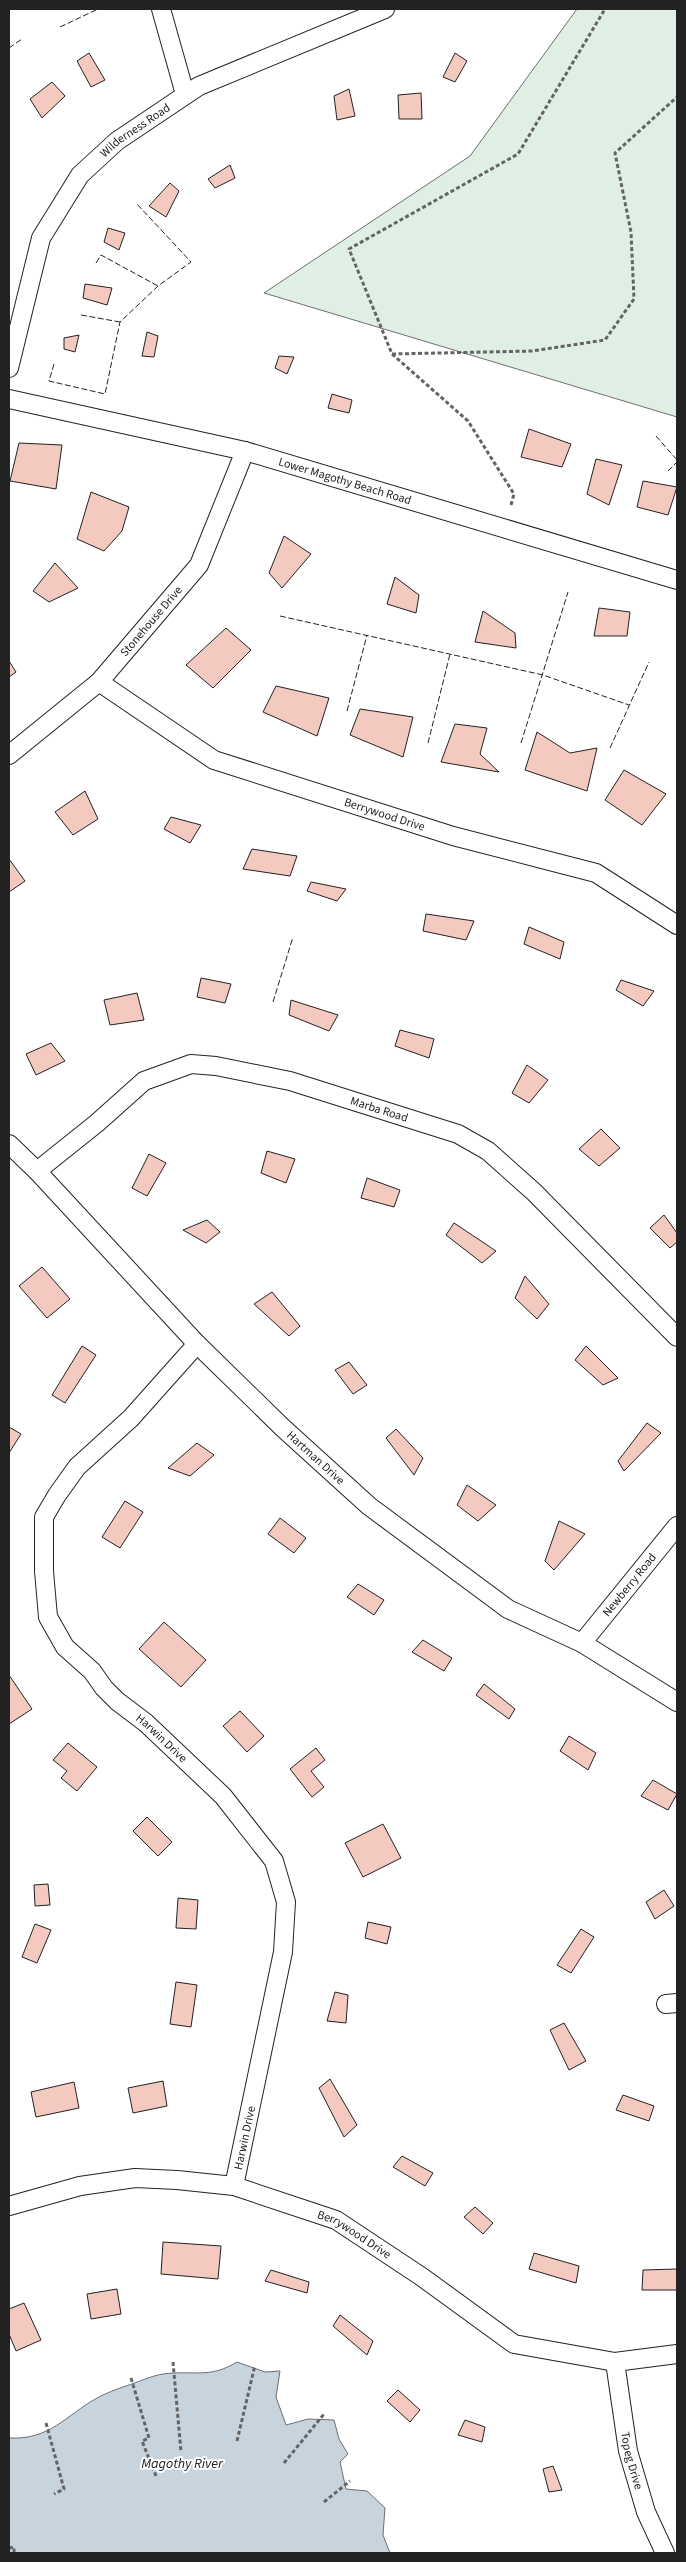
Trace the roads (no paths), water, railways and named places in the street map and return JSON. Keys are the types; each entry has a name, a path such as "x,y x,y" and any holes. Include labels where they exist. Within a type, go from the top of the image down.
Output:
{"street":[{"path":"161,9 185,94"},
{"name":"Wilderness Road","path":"9,368 41,238 80,175 117,141 199,86 385,9"},
{"name":"Lower Magothy Beach Road","path":"9,399 245,451 677,580"},
{"name":"Stonehouse Drive","path":"9,755 99,682 199,565 245,451"},
{"name":"Berrywood Drive","path":"99,682 214,760 453,836 596,873 677,925"},
{"name":"Marba Road","path":"37,1171 97,1123 144,1081 191,1064 216,1066 290,1081 458,1134 488,1151 534,1192 677,1337"},
{"name":"Hartman Drive","path":"9,1144 37,1171 197,1344 283,1428 369,1506 508,1609 582,1643 677,1702"},
{"name":"Harwin Drive","path":"197,1344 131,1418 76,1468 57,1495 44,1518 44,1571 48,1617 65,1647 92,1671 111,1694 146,1723 223,1796 274,1861 286,1902 283,1952 234,2186"},
{"name":"Newberry Road","path":"582,1643 677,1526"},
{"name":"Berrywood Drive","path":"9,2206 80,2186 135,2178 234,2186 336,2220 422,2277 514,2344 615,2362 677,2354"},
{"name":"Topeg Drive","path":"615,2362 628,2450 646,2512 666,2553"}],"water":[{"name":"Magothy River","path":"237,2362 265,2372 280,2371 276,2397 286,2425 308,2419 334,2420 339,2439 348,2454 340,2462 346,2489 367,2491 385,2508 383,2535 390,2553 9,2553 9,2438 23,2438 46,2431 100,2396 149,2378 173,2373 209,2372"}]}
